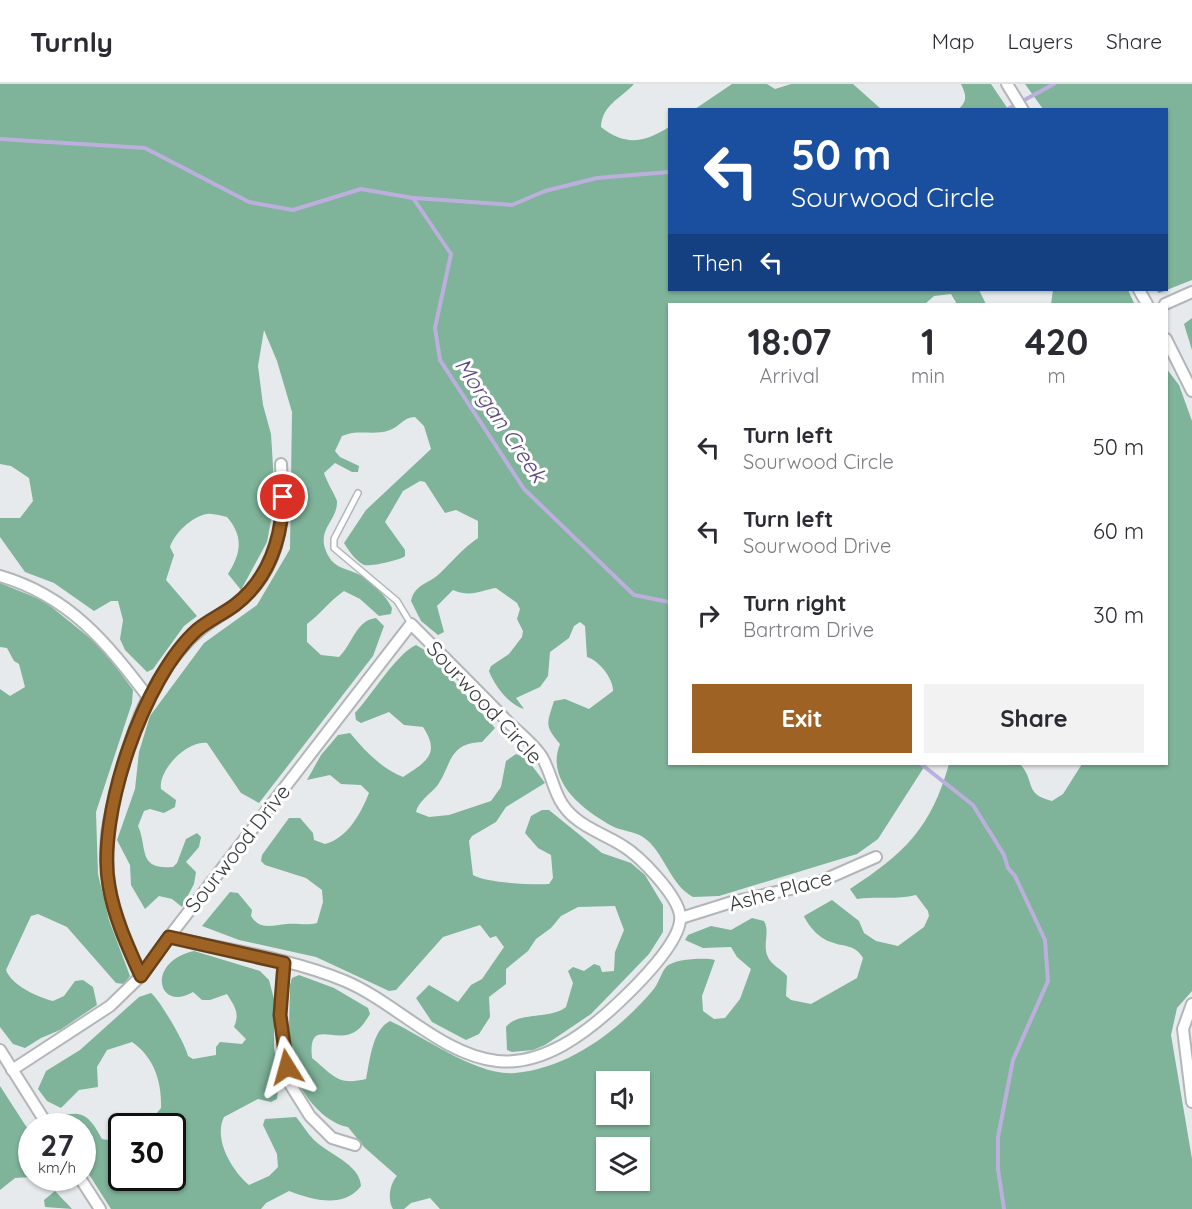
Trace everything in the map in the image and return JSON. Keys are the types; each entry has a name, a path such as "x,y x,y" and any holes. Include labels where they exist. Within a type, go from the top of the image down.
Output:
{"street":[{"path":"1007,84 1022,108"},
{"path":"1167,303 1192,292"},
{"path":"1168,343 1192,391"},
{"path":"141,976 122,933 108,885 107,836 132,738 148,697 181,649 197,631 249,594 265,572 282,525 281,464"},
{"path":"0,576 22,582 58,601 91,627 148,697"},
{"name":"Sourwood Circle","path":"411,624 542,756 561,806 578,820 625,847 645,864 678,907 681,918"},
{"name":"Sourwood Drive","path":"12,1070 110,1006 141,976 411,624"},
{"name":"Ashe Place","path":"681,918 732,902 817,883 876,857"},
{"path":"169,937 310,967 349,983 440,1039 470,1053 497,1061 532,1058 562,1045 597,1023 642,980 677,932 681,918"},
{"path":"284,963 280,1015 290,1084 310,1116 332,1138 355,1145"},
{"path":"1192,1004 1183,1029 1192,1102"},
{"path":"0,1050 40,1113"},
{"path":"88,1191 100,1209"}],"lane":[{"path":"358,493 334,539 334,548 397,602 411,624"}],"green space":[{"path":"0,84 634,84 608,108 602,119 601,127 626,140 643,139 668,128 668,291 980,291 986,303 956,303 951,294 934,296 926,303 668,303 668,765 925,765 878,839 857,854 719,896 693,897 678,884 650,843 636,833 612,826 590,812 579,803 562,782 557,757 560,744 548,724 554,701 565,699 589,709 613,691 611,681 605,671 587,657 585,626 580,622 574,626 569,638 550,652 548,676 540,687 516,698 524,709 518,707 503,694 489,671 491,666 509,654 522,637 523,631 517,619 520,609 517,603 496,588 471,593 453,590 437,606 444,632 438,635 421,621 411,601 413,595 478,538 478,521 456,510 445,513 425,482 420,481 403,491 385,522 405,550 405,556 385,563 364,565 355,558 344,543 366,510 431,449 424,426 415,417 384,432 354,433 342,436 335,451 340,457 359,466 358,472 352,472 335,463 324,473 337,501 324,540 329,557 339,566 369,581 383,594 392,608 391,614 379,616 360,599 344,591 307,624 307,642 321,655 339,657 359,628 369,620 376,618 384,626 373,656 259,803 241,793 207,743 191,746 175,758 164,773 161,789 176,800 175,807 164,813 150,809 144,811 138,826 146,856 154,865 162,867 173,867 177,863 186,839 197,833 201,837 199,847 186,862 196,872 194,884 182,907 172,899 159,896 145,909 131,885 130,865 117,840 135,789 139,752 150,716 204,643 257,605 290,549 292,412 277,361 264,330 258,366 263,405 271,434 275,499 267,542 241,590 228,574 236,559 239,545 236,531 227,517 212,514 201,515 180,531 170,547 174,555 166,580 197,616 184,626 153,669 147,672 125,650 120,639 123,620 118,601 111,601 94,611 54,583 25,572 0,537 0,518 20,518 33,501 29,478 11,466 0,464"},
{"path":"732,84 767,84 775,89 791,84 853,84 880,108 696,108"},
{"path":"961,84 991,84 1007,108 960,108 964,103 964,91"},
{"path":"1025,84 1192,84 1192,280 1168,289 1168,108 1042,108"},
{"path":"1053,291 1128,291 1134,303 1051,303"},
{"path":"1192,318 1192,350 1184,324"},
{"path":"1168,371 1179,385 1192,421 1192,991 1177,1008 1171,1035 1192,1159 1192,1209 440,1209 430,1198 411,1203 404,1209 393,1209 390,1192 397,1176 364,1147 348,1127 329,1119 320,1112 305,1094 295,1074 290,1045 290,985 292,978 299,975 334,988 368,1008 370,1014 354,1033 322,1034 313,1039 312,1058 336,1078 348,1081 366,1079 379,1031 390,1021 484,1069 500,1073 515,1073 555,1064 592,1045 609,1033 653,990 667,966 683,960 715,960 702,996 703,1011 714,1019 725,1018 740,999 751,969 737,957 731,947 703,948 685,940 688,935 711,926 731,930 752,918 764,921 766,925 767,955 771,962 787,976 786,996 791,1000 811,1004 857,978 863,958 853,948 835,944 823,938 811,928 804,916 832,900 859,921 864,933 876,941 898,946 924,927 929,916 928,911 916,895 857,899 850,889 901,851 913,837 934,805 949,765 1021,765 1028,776 1033,791 1052,801 1063,794 1081,765 1168,765"},
{"path":"0,583 44,601 101,647 133,690 132,703 96,812 98,874 109,920 130,976 124,984 116,983 67,927 38,914 31,916 6,970 9,976 26,990 53,1001 64,996 75,981 83,980 93,987 97,1005 60,1030 25,1048 13,1044 0,1027 0,689 10,696 25,687 19,664 14,661 7,648 0,647"},
{"path":"416,645 428,652 495,728 482,742 463,746 452,756 437,786 422,801 416,812 429,817 449,815 491,801 501,787 506,761 516,754 527,759 545,783 506,807 496,822 472,836 469,841 473,875 499,882 549,884 553,878 551,855 538,848 525,833 531,816 542,810 549,810 602,853 631,863 645,875 663,905 663,932 649,954 591,1014 545,1045 533,1050 512,1052 507,1050 506,1027 518,1019 552,1013 566,1007 573,983 568,971 573,967 584,971 594,964 600,966 602,972 614,971 615,952 624,930 615,906 578,907 561,916 551,928 536,939 528,951 506,969 506,984 489,997 490,1017 479,1034 466,1040 432,1022 416,998 429,985 458,1002 471,985 482,979 504,947 496,936 490,938 480,925 443,937 396,990 389,991 316,957 239,940 202,926 230,892 238,893 252,910 251,916 258,924 272,926 317,923 323,902 322,890 306,878 265,865 261,861 262,855 289,818 300,818 313,833 314,840 325,844 340,836 353,824 369,793 361,785 341,784 330,775 307,780 321,755 338,735 350,733 374,759 403,777 424,762 431,751 431,744 423,727 404,725 389,712 361,723 356,720 355,713 400,657"},
{"path":"194,951 260,971 269,980 274,999 274,1048 279,1080 277,1099 271,1102 258,1099 224,1117 221,1135 226,1154 236,1172 249,1185 269,1176 278,1167 277,1154 263,1125 265,1119 296,1117 314,1140 349,1165 355,1172 361,1186 354,1193 346,1198 327,1200 289,1191 266,1203 261,1209 111,1209 96,1185 96,1129 102,1139 108,1140 108,1191 186,1191 186,1113 157,1113 161,1108 161,1098 155,1071 146,1055 132,1042 107,1050 97,1067 98,1087 79,1090 61,1108 47,1101 38,1089 46,1071 80,1050 139,997 151,993 172,1023 188,1056 193,1059 216,1055 216,1047 220,1042 242,1044 246,1039 234,1027 237,1018 236,1010 227,994 210,1000 202,1000 193,992 181,997 172,996 165,991 162,984 163,974 168,965 178,957"},
{"path":"0,1086 18,1114 18,1178 0,1190"},
{"path":"55,1191 72,1209 45,1207 44,1200"}],"waterway":[{"name":"Morgan Creek","path":"1010,108 1054,84"},
{"name":"Morgan Creek","path":"0,139 145,148 249,202 293,210 361,189 413,198 451,254 435,328 440,360 524,489 634,595 668,602"},
{"name":"Morgan Creek","path":"414,198 512,205 545,191 597,178 668,172"},
{"name":"Morgan Creek","path":"922,765 973,805 1004,855 1008,868 1015,876 1045,940 1048,981 1013,1060 998,1137 998,1169 1004,1209"}],"route":[{"path":"283,497 282,525 265,572 249,594 197,631 181,649 148,697 132,738 107,836 108,885 122,933 141,976 169,937 284,963 280,1015 287,1067"}]}
